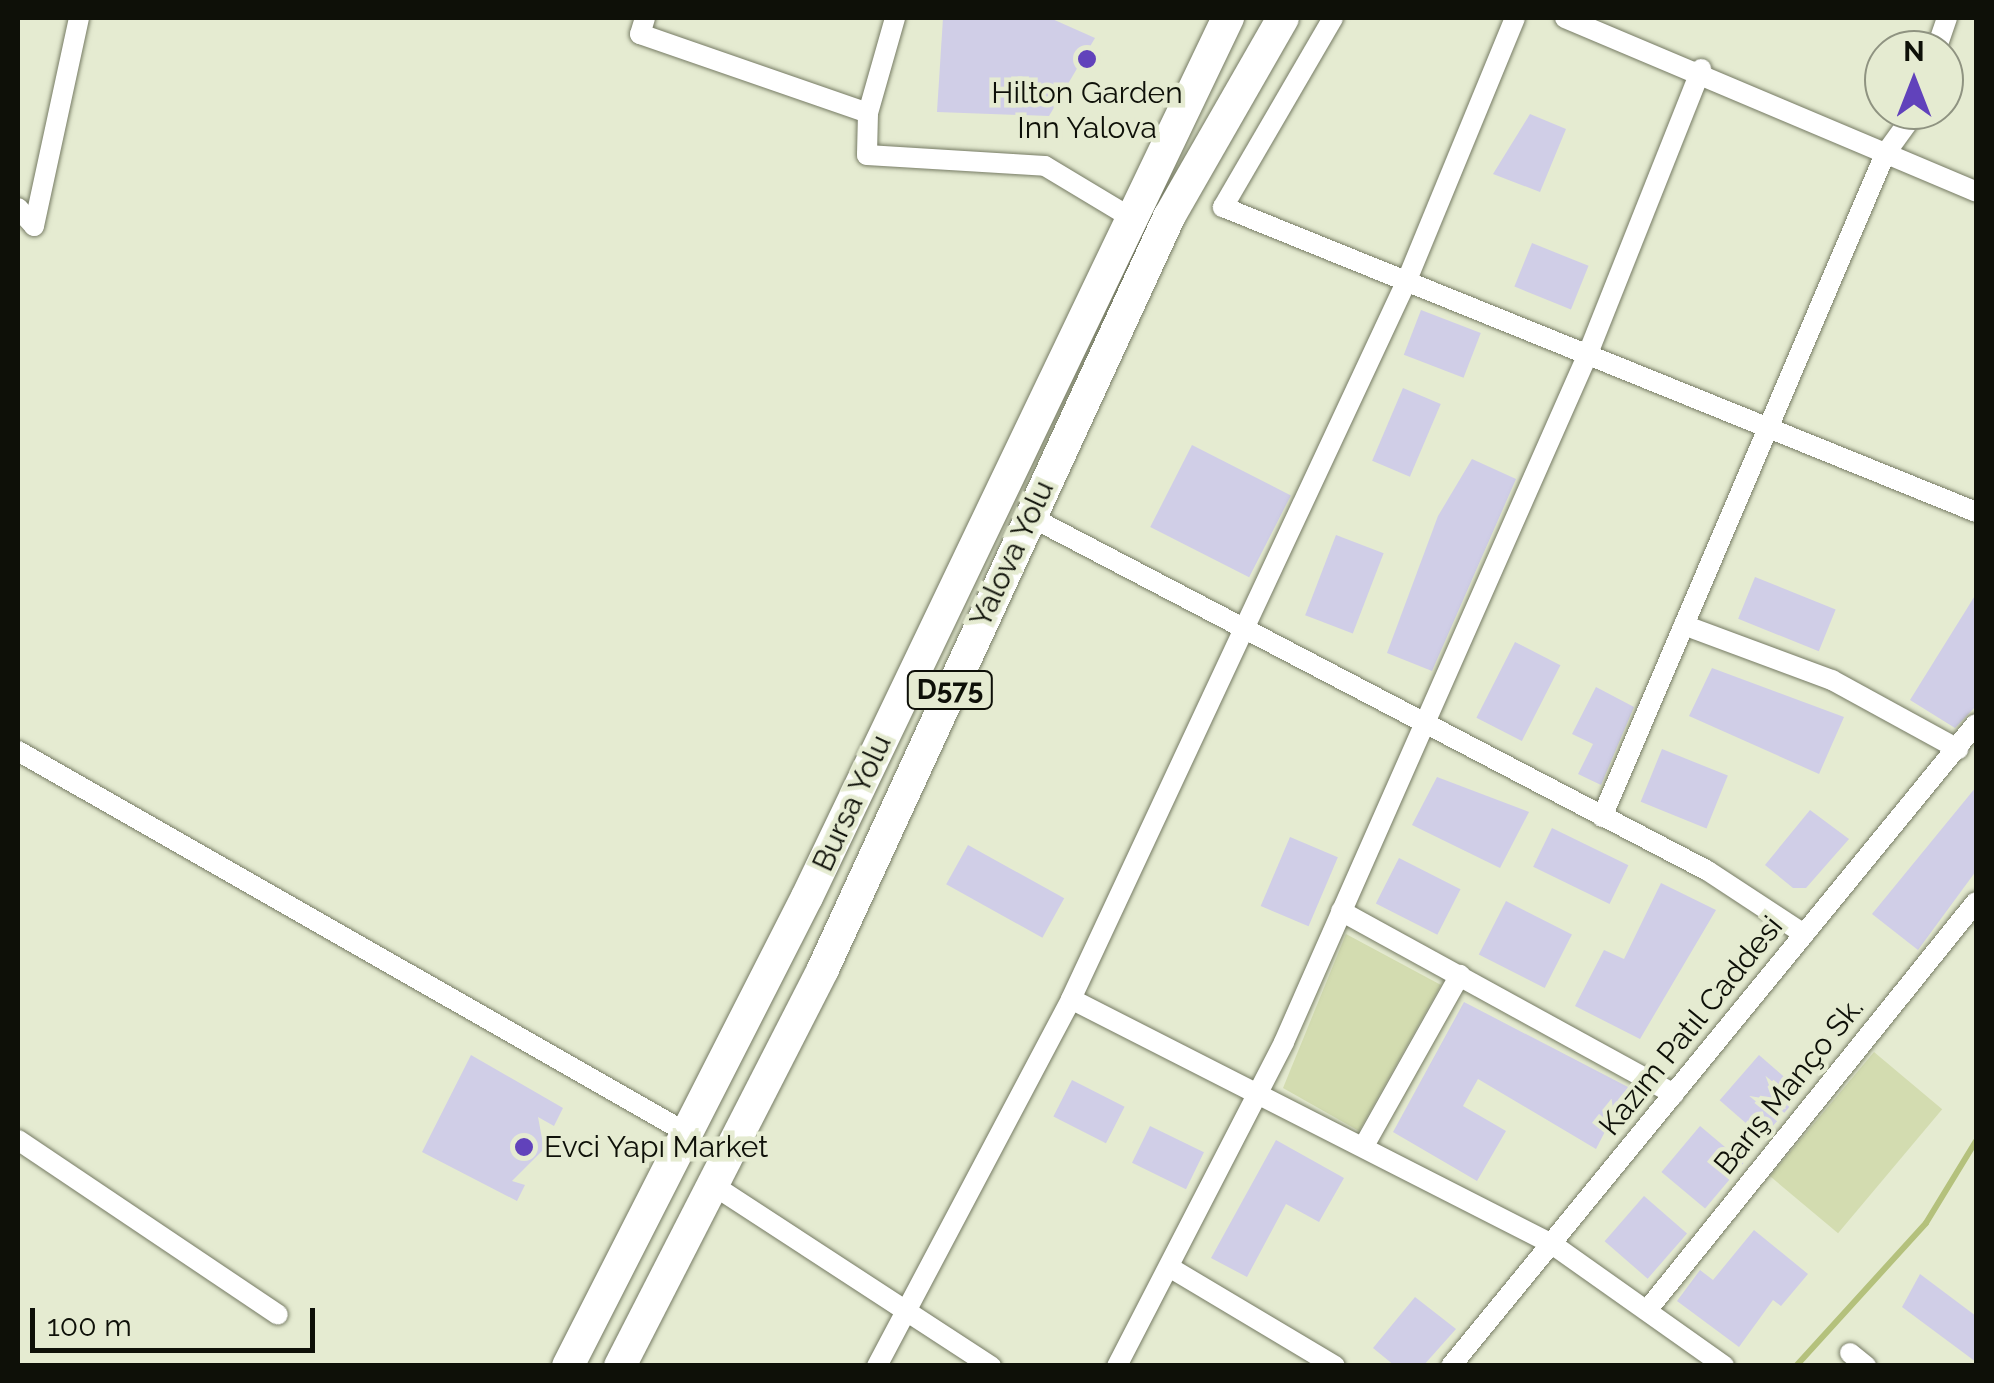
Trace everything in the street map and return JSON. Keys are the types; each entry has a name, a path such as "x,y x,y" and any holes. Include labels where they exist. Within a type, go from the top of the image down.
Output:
{"highway":[{"name":"Bursa Yolu","path":"568,1366 687,1133 1228,18"},
{"name":"Yalova Yolu","path":"620,1366 823,969 1169,217 1283,18"}],"street":[{"path":"18,208 34,226 79,18"},
{"path":"644,18 640,34 868,112"},
{"path":"895,18 868,112 867,155 1046,166 1130,217"},
{"path":"1333,18 1223,207 1976,512"},
{"path":"877,1366 910,1315 1071,999 1242,625 1407,280 1514,18"},
{"path":"1565,18 1701,68 1976,192"},
{"path":"1117,1366 1260,1088 1341,911 1588,356 1701,68"},
{"path":"1602,817 1772,430 1885,154 1902,130"},
{"path":"1030,516 1602,817 1804,934"},
{"path":"1684,625 1832,680 1958,750"},
{"name":"Kazım Patıl Caddesi","path":"1451,1366 1976,724"},
{"path":"18,751 687,1133"},
{"name":"Barış Manço Sk.","path":"1649,1308 1976,902"},
{"path":"1341,911 1674,1094"},
{"path":"1365,1144 1460,975"},
{"path":"1071,999 1260,1088 1552,1244 1649,1308 1724,1366"},
{"path":"18,1140 278,1315"},
{"path":"713,1185 853,1268 910,1315 991,1366"},
{"path":"1169,1267 1334,1366"}],"green space":[{"path":"1346,934 1441,985 1359,1131 1283,1088"},
{"path":"1874,1052 1942,1109 1838,1233 1770,1176"}],"building":[{"path":"943,18 1050,18 1095,38 1049,116 937,112"},
{"path":"1530,114 1566,129 1540,192 1493,174"},
{"path":"1532,243 1589,266 1571,309 1514,287"},
{"path":"1421,310 1481,333 1464,378 1404,355"},
{"path":"1403,388 1441,404 1410,477 1372,461"},
{"path":"1192,445 1291,495 1249,577 1150,527"},
{"path":"1472,459 1516,479 1432,671 1387,653 1438,516"},
{"path":"1336,535 1384,553 1353,634 1305,615"},
{"path":"1755,577 1836,610 1819,651 1738,619"},
{"path":"1976,594 1976,706 1955,728 1910,700"},
{"path":"1515,642 1560,665 1522,741 1476,718"},
{"path":"1712,668 1844,717 1819,774 1689,716"},
{"path":"1596,687 1634,707 1601,785 1578,774 1593,744 1572,734"},
{"path":"1662,749 1728,776 1706,828 1641,802"},
{"path":"1437,777 1529,812 1500,868 1412,825"},
{"path":"1976,787 1976,871 1918,950 1872,914"},
{"path":"1810,810 1849,839 1806,888 1793,888 1765,865"},
{"path":"1552,828 1628,865 1610,904 1533,867"},
{"path":"1290,837 1338,857 1309,926 1261,906"},
{"path":"968,845 1064,898 1042,938 946,884"},
{"path":"1399,858 1460,889 1437,935 1376,903"},
{"path":"1661,883 1716,910 1640,1039 1575,1006 1604,950 1624,959"},
{"path":"1506,901 1572,935 1545,988 1479,954"},
{"path":"1464,1002 1628,1087 1596,1149 1478,1079 1463,1106 1506,1131 1477,1181 1393,1132"},
{"path":"471,1055 563,1108 554,1126 538,1117 544,1149 512,1181 525,1185 517,1201 422,1152"},
{"path":"1759,1055 1802,1092 1763,1138 1720,1100"},
{"path":"1072,1080 1125,1107 1106,1143 1053,1117"},
{"path":"1150,1126 1204,1152 1186,1189 1132,1163"},
{"path":"1700,1126 1744,1163 1705,1209 1661,1172"},
{"path":"1276,1140 1344,1178 1319,1222 1286,1204 1247,1277 1211,1258"},
{"path":"1644,1196 1687,1233 1648,1279 1605,1241"},
{"path":"1754,1230 1808,1274 1781,1306 1773,1300 1739,1347 1677,1301 1700,1270 1713,1280"},
{"path":"1920,1274 1976,1316 1976,1362 1902,1307"},
{"path":"1415,1297 1456,1329 1423,1366 1395,1366 1373,1348"}],"waterway":[{"path":"1796,1366 1926,1223 1976,1141"}],"place":[{"name":"Hilton Garden Inn Yalova","path":"1087,59"},
{"name":"Evci Yapı Market","path":"524,1147"}]}
